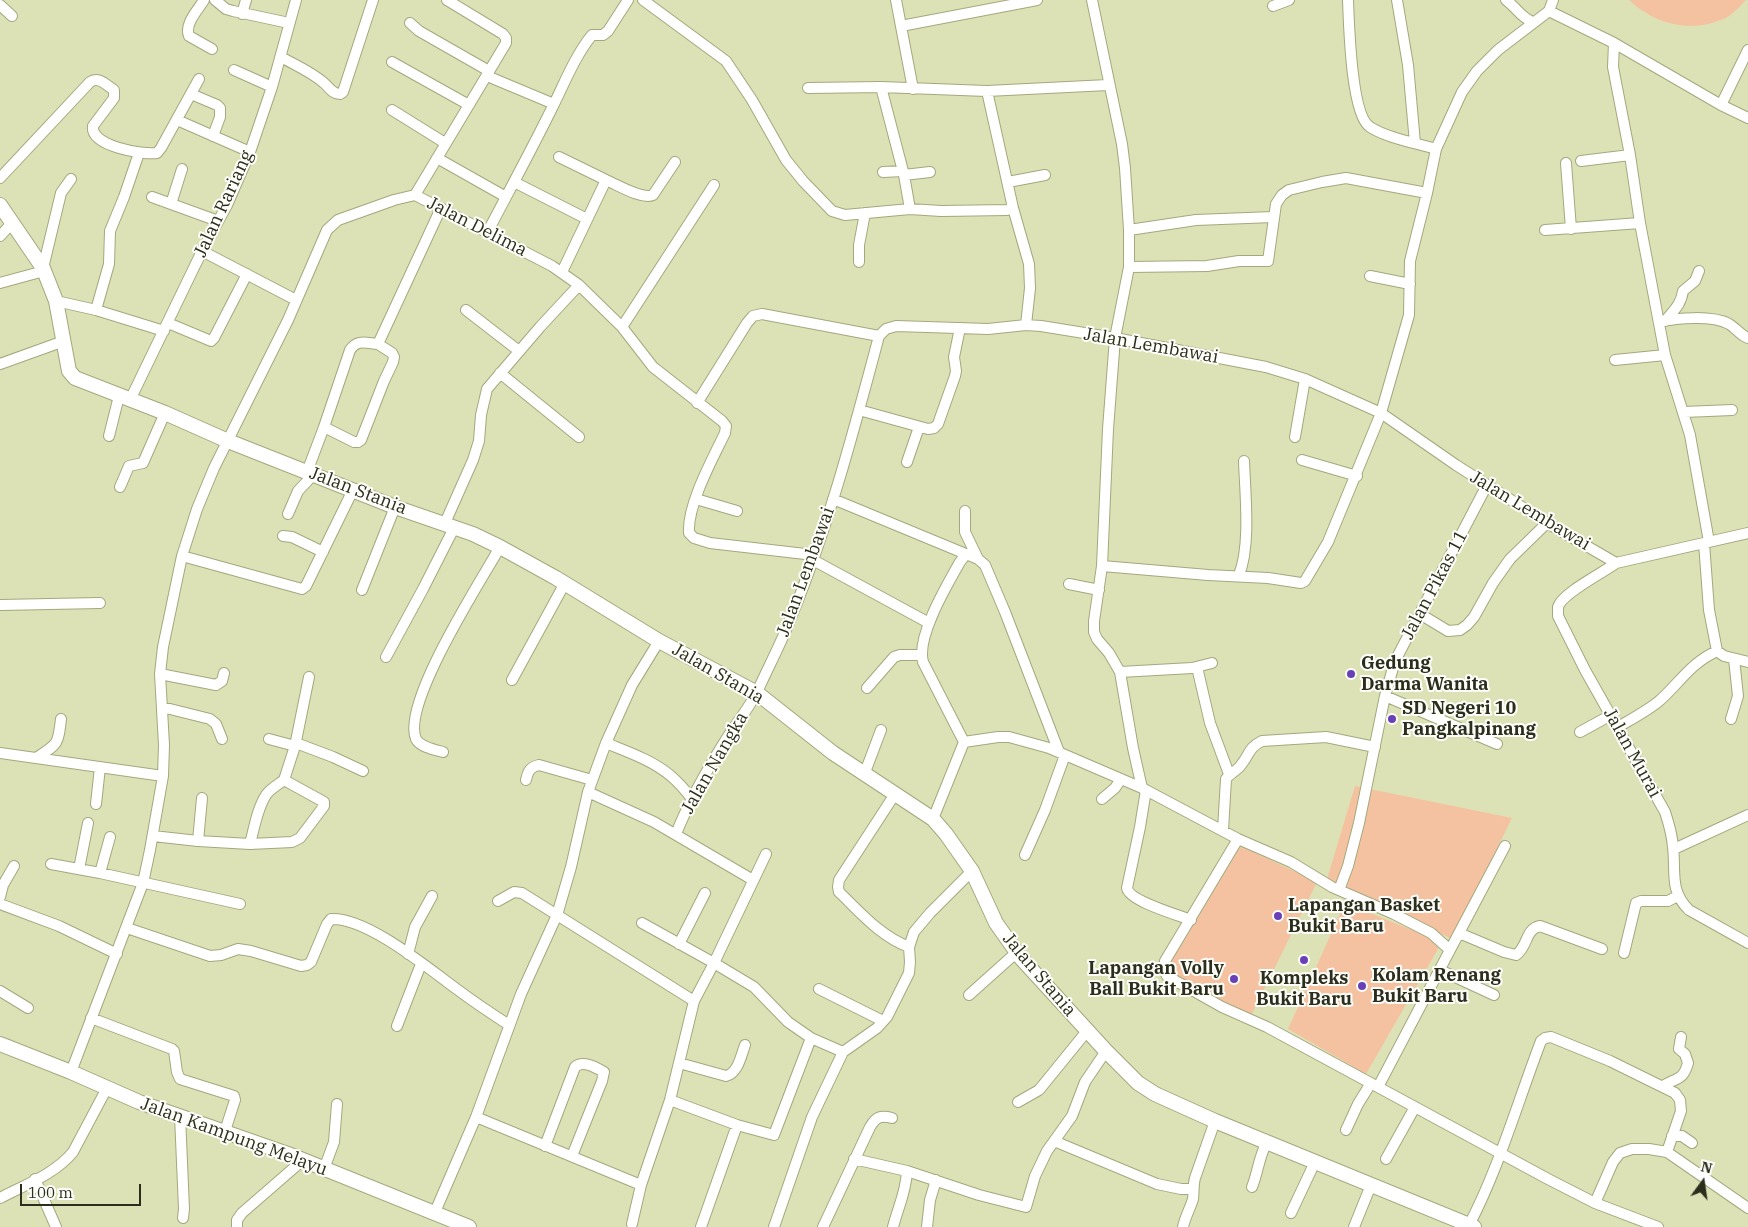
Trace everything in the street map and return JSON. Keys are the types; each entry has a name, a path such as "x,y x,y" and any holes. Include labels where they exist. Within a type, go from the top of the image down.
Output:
{"street":[{"path":"204,0 188,26 187,32 188,36 212,49"},
{"path":"215,0 226,9 242,14 289,23"},
{"path":"242,14 246,0"},
{"name":"Jalan Rariang","path":"109,436 125,398 166,327 202,251 227,206 250,152 272,87 296,0"},
{"path":"281,57 324,83 333,92 340,94 343,92 373,0"},
{"path":"414,195 506,43 506,38 503,34 447,0"},
{"path":"487,233 554,104 564,80 584,46 592,35 608,31 628,0"},
{"path":"643,0 726,61 752,100 786,160 802,181 832,210 845,215 910,209 941,211 1007,210 1014,208"},
{"path":"896,0 912,89"},
{"path":"901,26 1037,0"},
{"path":"1092,0 1124,160 1129,230 1129,267 1115,338 1108,429 1102,566 1094,632 1120,672 1133,748 1144,789 1140,827 1127,888 1128,892 1147,903 1190,920"},
{"path":"1273,6 1288,0"},
{"path":"1348,0 1352,64 1356,95 1363,120 1369,126 1384,133 1436,149"},
{"path":"1397,0 1408,65 1415,143"},
{"path":"1506,0 1524,19 1533,22"},
{"path":"1102,566 1208,575 1239,575 1301,583 1305,581 1328,542 1357,476 1381,413 1409,315 1410,261 1436,149 1462,92 1477,71 1498,50 1549,11 1553,0"},
{"path":"0,5 12,16"},
{"path":"1549,11 1614,43 1748,118"},
{"path":"410,23 419,31 488,74 554,104"},
{"path":"1614,43 1613,66 1630,155 1640,223 1662,321 1665,355 1690,435 1707,543 1710,610 1717,652"},
{"path":"1721,104 1748,50"},
{"path":"392,62 470,105"},
{"path":"234,70 272,87"},
{"path":"0,178 93,79 98,79 114,90 115,94 114,98 92,126 95,136 107,143 138,153 157,152 161,148 199,79"},
{"path":"808,88 987,91 1108,85"},
{"path":"882,88 910,209"},
{"path":"987,91 1029,264 1030,288 1026,325"},
{"path":"191,94 217,104 220,108 220,117 213,136"},
{"path":"392,110 445,143"},
{"path":"177,120 250,152"},
{"path":"96,310 109,264 110,231 124,197 138,153"},
{"path":"1581,161 1630,155"},
{"path":"559,157 606,180 648,197 653,194 675,162"},
{"path":"436,158 506,197"},
{"path":"1566,163 1571,230"},
{"path":"171,204 182,169"},
{"path":"883,172 930,172"},
{"path":"1008,182 1045,175"},
{"path":"1129,267 1207,266 1268,261 1273,217 1276,204 1282,195 1290,190 1322,182 1346,178 1427,193"},
{"path":"0,283 43,270 61,193 70,179"},
{"path":"562,272 606,180"},
{"path":"514,182 588,220"},
{"path":"622,326 714,185"},
{"name":"Jalan Delima","path":"71,1072 143,883 163,776 164,744 160,674 162,647 182,556 197,509 214,468 288,320 327,230 338,220 414,195 562,272 579,285 622,326 653,368 726,426 725,433 696,499"},
{"path":"152,197 218,221"},
{"name":"Jalan Stania","path":"0,204 43,270 56,301 69,371 75,378 396,507 450,524 500,547 660,641 757,693 833,753 933,819 972,871 996,922 1016,952 1087,1031 1138,1083 1155,1094 1214,1121 1470,1226"},
{"path":"378,344 441,208"},
{"path":"859,262 859,245 865,213"},
{"path":"1129,230 1196,220 1273,217"},
{"path":"0,236 12,223"},
{"path":"1545,230 1571,230 1640,223"},
{"path":"202,251 296,300"},
{"path":"1662,321 1679,304 1683,291 1694,282 1699,271"},
{"path":"56,301 166,327 211,341 246,274"},
{"path":"1370,276 1410,284"},
{"path":"386,657 423,589 450,524 473,460 487,390 519,351 579,285"},
{"path":"466,310 519,351"},
{"path":"697,403 753,316 762,314 879,336"},
{"path":"1662,321 1697,318 1728,323 1748,338"},
{"name":"Jalan Lembawai","path":"757,693 788,626 814,558 860,410 879,336 886,329 896,326 997,328 1026,325 1115,338 1266,367 1305,379 1381,413 1487,485 1616,563"},
{"path":"860,410 919,427 934,428 938,424 956,371 954,357 960,328"},
{"path":"0,364 64,341"},
{"path":"288,514 298,491 310,473 324,427 350,350 359,342 378,344 392,353 394,357 393,362 361,440 354,442 324,427"},
{"path":"1615,360 1665,355"},
{"path":"500,373 579,437"},
{"path":"1295,436 1305,379"},
{"path":"1684,412 1732,410"},
{"path":"120,487 129,466 143,463 166,413"},
{"path":"907,462 919,427"},
{"path":"1239,575 1244,557 1244,460"},
{"path":"1302,460 1357,476"},
{"name":"Jalan Pikas 11","path":"1344,893 1348,866 1385,696 1395,662 1487,485"},
{"path":"182,556 302,590 306,586 353,490"},
{"path":"737,511 696,499 688,526 689,533 694,538 710,543 814,558 929,623"},
{"path":"833,499 978,559 985,565 1062,754 1049,800 1025,855"},
{"path":"362,590 396,507"},
{"path":"965,511 965,532 978,559"},
{"path":"1420,614 1448,631 1460,630 1468,625 1510,560 1548,523"},
{"path":"1616,563 1748,534"},
{"path":"283,536 292,537 323,552"},
{"path":"443,752 422,745 416,739 414,726 418,703 431,669 500,547"},
{"path":"933,819 964,742 922,662 921,655 929,623 960,562 966,554"},
{"name":"Jalan Murai","path":"1616,563 1568,595 1558,607 1558,616 1584,670 1665,812 1671,828 1674,849 1674,880 1678,896"},
{"path":"512,680 565,584"},
{"path":"1069,584 1098,590"},
{"path":"0,605 100,603"},
{"path":"435,1212 476,1118 509,1025 540,950 557,916 571,867 588,792 606,743 632,685 660,641"},
{"path":"1717,652 1724,656 1748,662"},
{"path":"1618,727 1658,701 1692,666 1705,657 1717,652"},
{"path":"868,688 894,658 900,655 921,655"},
{"path":"1731,719 1738,696 1734,659"},
{"path":"1120,672 1197,667 1212,663"},
{"path":"1197,667 1210,723 1229,774"},
{"path":"160,674 212,685 220,683 224,673"},
{"path":"250,844 259,810 267,793 284,780 295,744 309,677"},
{"name":"Jalan Nangka","path":"676,834 692,799 727,738 757,693"},
{"path":"1385,696 1497,744"},
{"path":"162,708 210,719 216,724 222,739"},
{"path":"1580,732 1611,715"},
{"path":"36,758 54,746 58,741 61,719"},
{"path":"864,775 881,730"},
{"path":"964,742 998,737 1009,737 1032,742 1122,779 1238,839 1291,862 1344,893 1394,914 1431,933 1450,950"},
{"path":"1223,830 1226,779 1229,774 1241,766 1249,751 1262,741 1326,737 1375,747"},
{"path":"269,739 295,744 333,757 363,771"},
{"path":"606,743 648,760 663,769 673,777 692,799"},
{"path":"0,753 163,776"},
{"path":"526,780 528,771 534,766 539,765 592,780"},
{"path":"96,804 100,767"},
{"path":"1102,799 1122,779"},
{"path":"153,836 250,844 296,841 324,806 324,802 284,780"},
{"path":"588,792 654,822 753,880"},
{"path":"895,794 839,880 838,887 839,892 876,928 899,944 909,948"},
{"path":"198,841 202,798"},
{"path":"1674,849 1748,815"},
{"path":"79,869 88,823"},
{"path":"100,873 110,837"},
{"path":"1238,839 1164,961 1164,970 1167,976 1222,1007 1375,1085 1499,1154 1595,1203 1658,1227"},
{"path":"1346,1130 1358,1104 1375,1085 1440,970 1505,846"},
{"path":"632,1224 641,1185 670,1100 694,1001 766,854"},
{"path":"51,864 240,904"},
{"path":"0,897 3,885 14,866"},
{"path":"774,1227 812,1117 843,1052 877,1028 883,1021 894,1004 908,973 910,962 909,948 912,936 972,871"},
{"path":"498,902 514,892 519,892 694,1001"},
{"path":"679,944 705,893"},
{"path":"408,954 415,927 432,896"},
{"path":"1624,953 1636,903 1641,901 1668,901 1678,896 1689,910 1748,943"},
{"path":"0,904 59,926 117,954"},
{"path":"127,928 210,956 221,955 238,949 301,966 311,962 327,924 331,919 338,919 370,930 408,954 509,1025"},
{"path":"642,923 754,987 788,1022 811,1038 843,1052"},
{"path":"1459,933 1504,952 1516,954 1522,950 1529,932 1533,928 1540,926 1602,949"},
{"path":"969,995 1016,952"},
{"path":"397,1026 421,964"},
{"path":"1440,970 1494,995"},
{"path":"819,989 883,1021"},
{"path":"0,991 28,1008"},
{"path":"91,1018 172,1049 180,1079 234,1096 235,1100 224,1131"},
{"path":"1018,1102 1039,1090 1087,1031"},
{"path":"1663,1086 1683,1076 1685,1072 1688,1062 1685,1054 1679,1049 1681,1036"},
{"path":"670,1100 737,1125 770,1135 775,1134 811,1038"},
{"path":"1470,1226 1541,1041 1545,1038 1550,1038 1584,1051 1675,1093 1681,1104 1681,1111 1667,1152"},
{"name":"Jalan Kampung Melayu","path":"0,1044 71,1072 139,1102 302,1160 469,1227"},
{"path":"679,1063 726,1076 730,1075 735,1072 744,1045"},
{"path":"854,1160 907,1171 979,1195 1026,1207 1035,1176 1047,1150 1072,1116 1085,1082 1106,1051"},
{"path":"545,1146 575,1067 577,1064 594,1067 604,1072 602,1081 572,1156"},
{"path":"0,1198 62,1164 73,1152 107,1088"},
{"path":"324,1169 334,1142 337,1104"},
{"path":"1386,1159 1415,1107"},
{"path":"180,1116 183,1218"},
{"path":"823,1227 874,1120 884,1116 892,1118"},
{"path":"476,1118 641,1185"},
{"path":"1183,1227 1192,1200 1195,1178 1214,1121"},
{"path":"701,1227 737,1125"},
{"path":"1672,1136 1682,1136 1692,1142"},
{"path":"1054,1141 1157,1184 1181,1189 1193,1189"},
{"path":"1252,1187 1258,1172 1262,1152 1267,1142"},
{"path":"1595,1203 1613,1162 1620,1153 1632,1149 1649,1149 1667,1152 1748,1208"},
{"path":"237,1227 237,1220 242,1213 302,1160"},
{"path":"1291,1214 1315,1162"},
{"path":"893,1227 902,1203 907,1171"},
{"path":"35,1179 56,1227"},
{"path":"927,1227 930,1200 936,1180"},
{"path":"1354,1227 1371,1185"}],"shaded area":[{"path":"1629,0 1746,0 1726,18 1703,25 1692,26 1669,23 1658,19 1638,8"},
{"path":"1355,786 1512,818 1452,939 1327,879"},
{"path":"1237,847 1243,847 1317,882 1248,1022 1162,972"},
{"name":"Kolam Renang Bukit Baru","path":"1345,903 1442,942 1366,1074 1288,1029"}],"place":[{"name":"Gedung Darma Wanita","path":"1351,674"},
{"name":"SD Negeri 10 Pangkalpinang","path":"1392,719"},
{"name":"Lapangan Basket Bukit Baru","path":"1278,916"},
{"name":"Kompleks Bukit Baru","path":"1304,960"},
{"name":"Lapangan Volly Ball Bukit Baru","path":"1234,979"},
{"name":"Kolam Renang Bukit Baru","path":"1362,986"}]}
